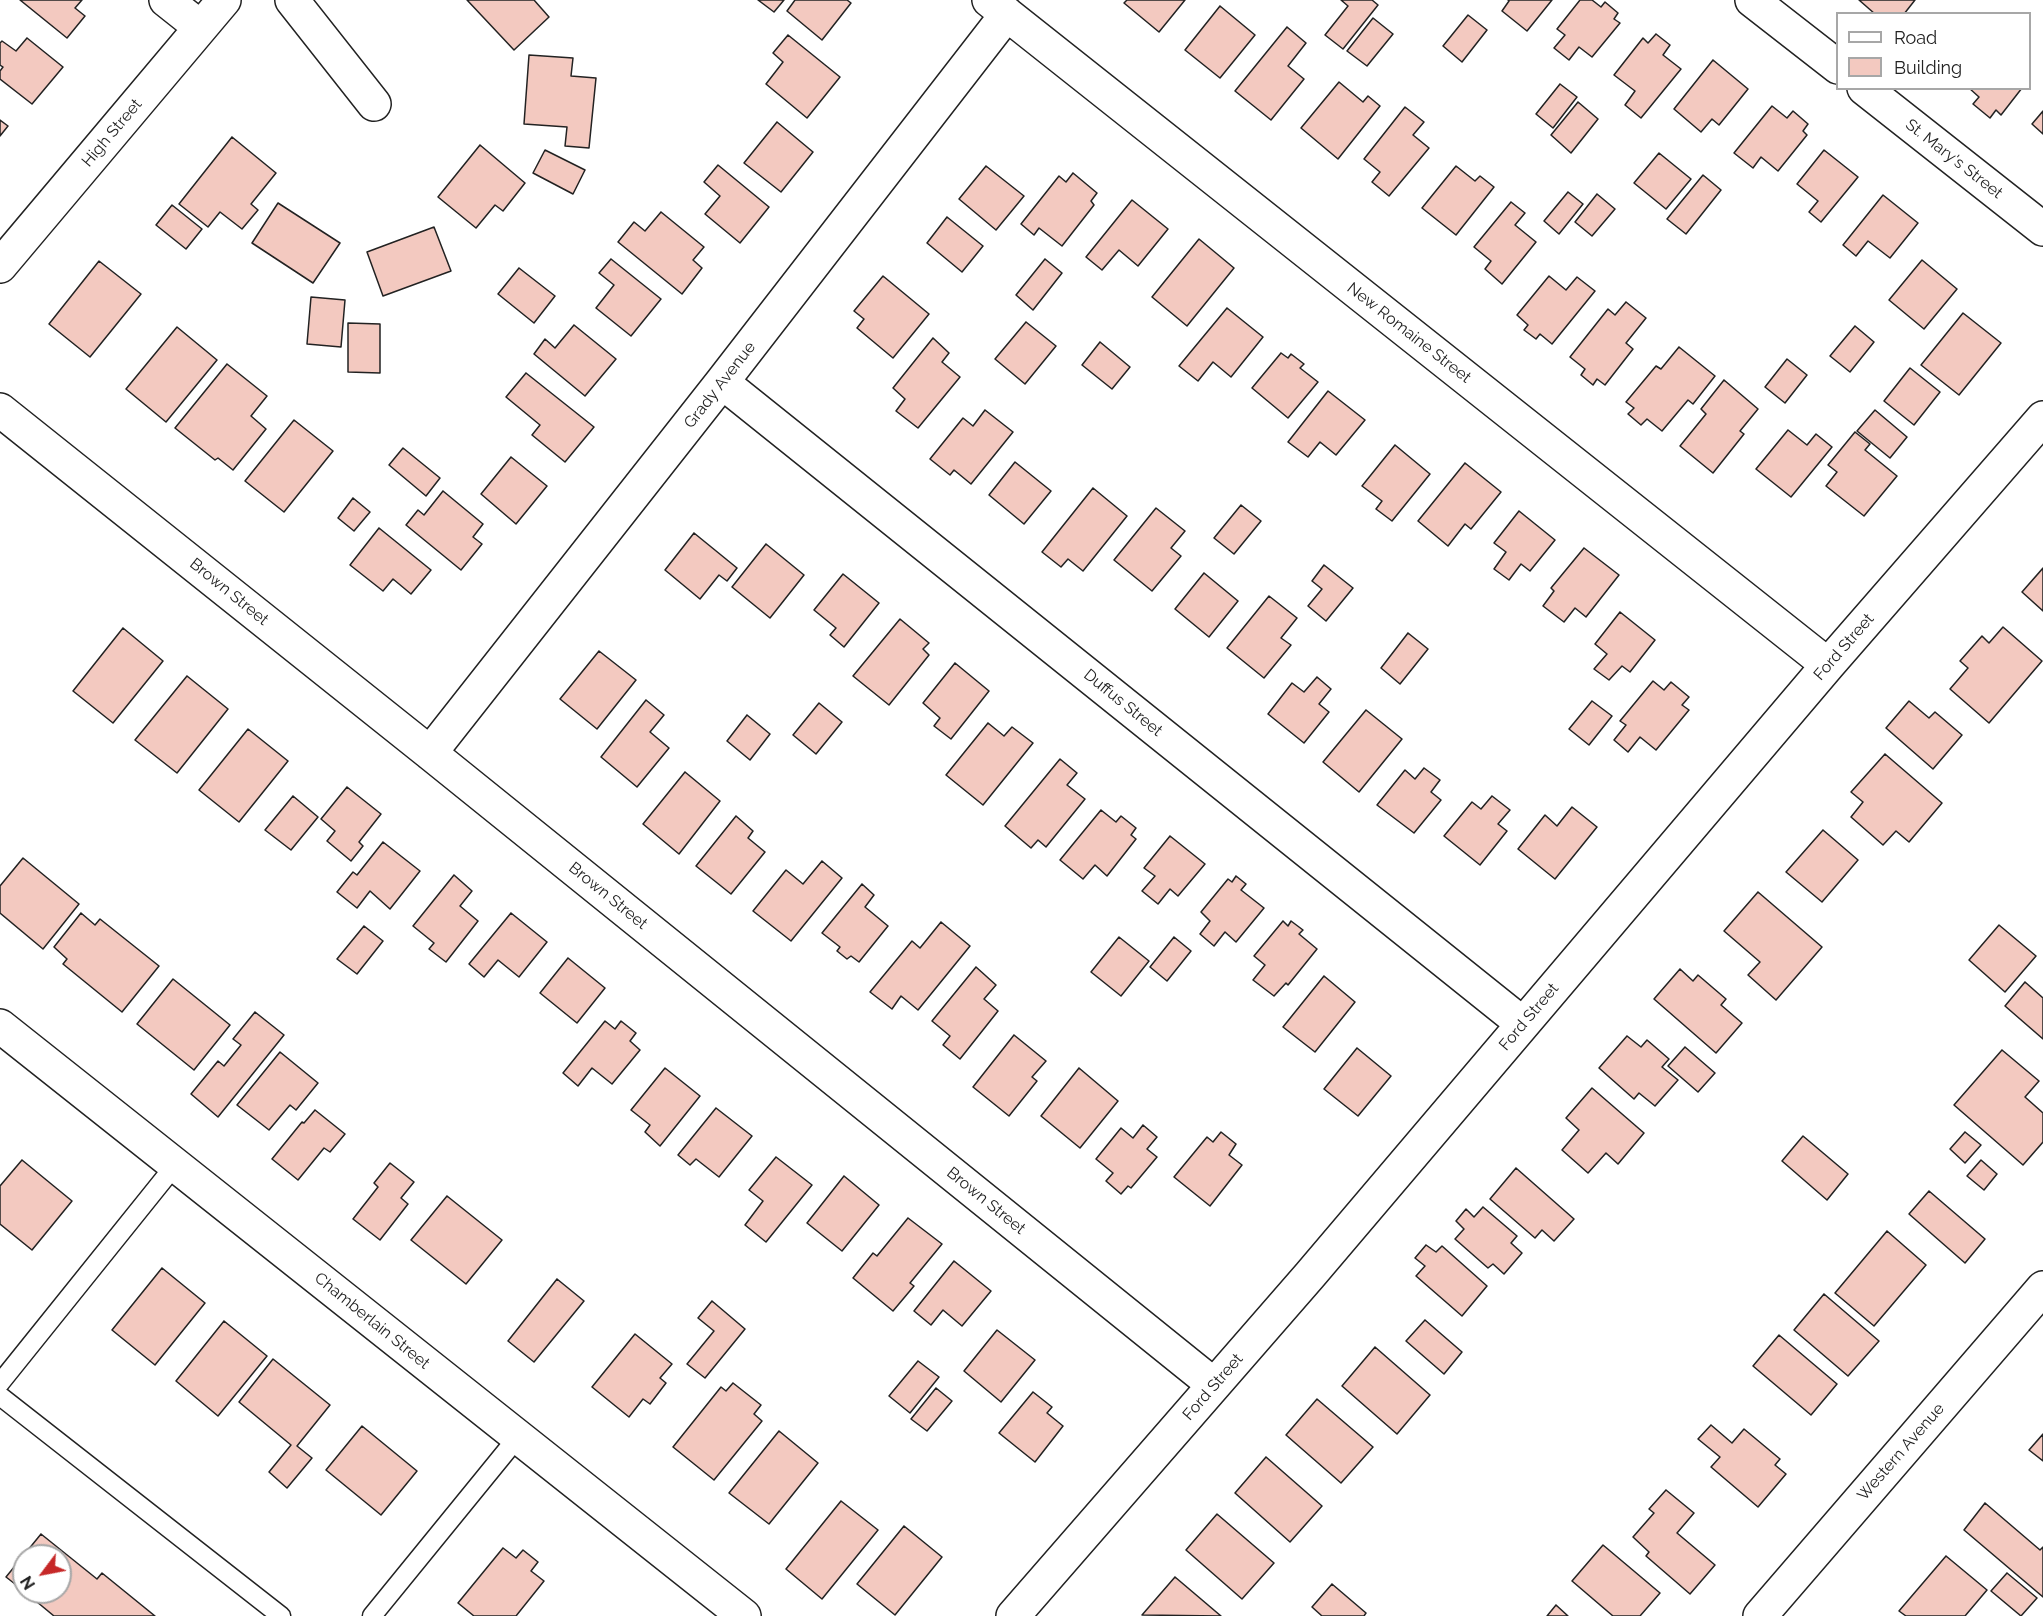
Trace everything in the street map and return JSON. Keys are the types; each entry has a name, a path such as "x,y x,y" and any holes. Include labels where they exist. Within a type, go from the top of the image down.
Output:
{"street":[{"path":"166,0 200,27"},
{"name":"High Street","path":"0,266 224,0"},
{"path":"292,0 374,104"},
{"path":"1752,0 1836,65"},
{"name":"Grady Avenue","path":"430,753 722,382 998,7"},
{"name":"New Romaine Street","path":"998,7 1828,665"},
{"name":"St. Mary's Street","path":"1867,90 2043,229"},
{"name":"Duffus Street","path":"722,382 1524,1024"},
{"name":"Brown Street","path":"0,410 430,753 1214,1385"},
{"name":"Ford Street","path":"1013,1616 1524,1024 1828,665 2043,418"},
{"name":"Chamberlain Street","path":"0,1026 744,1616"},
{"name":"Western Avenue","path":"1760,1616 2043,1288"}],"lane":[{"path":"0,1383 176,1164"},
{"path":"0,1396 281,1616"},
{"path":"372,1616 517,1438"}],"building":[{"path":"20,0 82,0 75,8 85,16 67,38"},
{"path":"467,0 534,0 549,17 514,50"},
{"path":"758,0 784,0 774,12"},
{"path":"795,0 847,0 851,3 822,40 787,11"},
{"path":"1127,0 1185,0 1159,32 1124,3"},
{"path":"1341,0 1372,0 1378,5 1343,49 1325,35 1348,6"},
{"path":"1508,0 1552,0 1527,31 1502,11"},
{"path":"1580,0 1592,0 1601,7 1605,2 1618,13 1614,19 1620,23 1592,57 1579,47 1569,60 1554,48 1565,35 1557,29"},
{"path":"1859,0 1915,0 1906,12 1873,12"},
{"path":"1220,6 1255,35 1220,78 1185,50"},
{"path":"1468,15 1487,30 1462,62 1443,46"},
{"path":"1373,18 1393,34 1367,66 1347,51"},
{"path":"1287,27 1306,43 1288,66 1304,79 1271,120 1235,91"},
{"path":"1656,34 1670,45 1663,55 1681,69 1641,118 1625,105 1635,91 1614,75 1643,38 1648,43"},
{"path":"788,35 840,77 807,118 766,84 783,62 773,53"},
{"path":"27,38 63,67 32,104 0,79 0,71 3,67 0,65 0,43 2,41 16,51"},
{"path":"529,55 573,58 571,76 596,78 589,148 565,146 567,127 524,124"},
{"path":"1713,60 1748,89 1719,125 1712,119 1701,132 1674,109"},
{"path":"1339,82 1363,102 1368,96 1380,106 1338,159 1301,128"},
{"path":"1560,84 1577,97 1553,128 1536,114"},
{"path":"1971,90 2020,90 2001,115 1996,110 1990,118 1973,104 1979,97"},
{"path":"1578,102 1598,119 1571,153 1551,135"},
{"path":"1772,106 1787,118 1793,111 1808,124 1803,131 1807,135 1778,171 1761,157 1753,168 1734,153"},
{"path":"1405,107 1424,122 1413,135 1429,148 1389,196 1372,182 1380,172 1364,159"},
{"path":"2043,111 2043,134 2032,124"},
{"path":"0,120 8,126 0,136"},
{"path":"777,122 813,152 781,192 744,163"},
{"path":"232,137 276,173 251,204 258,210 242,229 220,212 208,227 179,204"},
{"path":"480,145 525,183 503,211 495,205 476,228 438,197"},
{"path":"545,150 585,170 573,194 533,173"},
{"path":"1824,150 1858,177 1821,222 1809,212 1818,201 1797,184"},
{"path":"1659,153 1691,179 1666,209 1634,183"},
{"path":"718,165 769,207 740,243 705,214 720,196 704,182"},
{"path":"986,166 1024,196 996,230 959,199"},
{"path":"1456,166 1475,181 1480,176 1494,187 1456,235 1422,208"},
{"path":"1073,173 1097,193 1091,201 1094,205 1062,246 1039,228 1034,235 1021,224 1059,176 1066,182"},
{"path":"1703,175 1721,190 1686,234 1667,219"},
{"path":"1568,192 1583,204 1559,234 1544,221"},
{"path":"1597,194 1615,209 1592,236 1575,222"},
{"path":"1883,195 1918,223 1890,258 1868,241 1856,256 1843,245"},
{"path":"1132,200 1168,229 1138,266 1119,250 1102,270 1086,257"},
{"path":"1511,202 1525,213 1515,225 1536,242 1502,284 1485,269 1491,261 1474,247"},
{"path":"278,203 340,243 313,283 252,243"},
{"path":"172,205 202,229 186,249 156,225"},
{"path":"661,212 704,247 693,260 702,268 682,294 618,242 634,222 645,231"},
{"path":"947,217 983,246 962,272 927,243"},
{"path":"434,227 451,271 383,296 367,252"},
{"path":"1199,239 1234,268 1187,326 1152,297"},
{"path":"611,259 661,299 631,336 596,308 614,285 599,273"},
{"path":"1045,259 1062,273 1033,310 1016,295"},
{"path":"1922,260 1957,289 1924,329 1889,300"},
{"path":"99,261 141,294 90,357 49,324"},
{"path":"519,268 555,296 534,323 498,294"},
{"path":"883,276 929,314 893,358 857,328 864,319 854,311"},
{"path":"1549,276 1566,290 1577,277 1595,291 1552,344 1540,334 1536,339 1524,330 1528,325 1517,315"},
{"path":"311,297 345,300 341,347 307,344"},
{"path":"1626,302 1646,318 1626,343 1633,349 1605,385 1597,379 1593,385 1581,375 1585,369 1570,357 1608,309 1615,315"},
{"path":"1227,308 1263,337 1231,377 1213,362 1198,381 1179,366"},
{"path":"1963,313 2001,343 1959,395 1921,365"},
{"path":"1026,322 1056,346 1025,384 995,359"},
{"path":"348,323 380,324 380,373 348,372"},
{"path":"574,325 616,359 585,396 534,354 545,339 555,348"},
{"path":"1855,326 1874,342 1850,372 1830,356"},
{"path":"177,327 217,360 166,422 126,389"},
{"path":"933,338 949,353 942,362 960,377 918,428 896,411 905,399 893,388"},
{"path":"1100,342 1130,367 1112,389 1082,365"},
{"path":"1679,347 1715,376 1693,404 1688,400 1662,431 1647,419 1641,425 1628,414 1634,408 1626,402 1656,366 1661,369"},
{"path":"1281,353 1288,358 1291,354 1304,364 1300,368 1318,382 1288,418 1252,388"},
{"path":"1787,359 1807,375 1785,403 1765,387"},
{"path":"227,364 267,396 251,416 266,429 233,470 218,458 215,460 175,428"},
{"path":"1910,368 1940,392 1914,425 1884,401"},
{"path":"526,373 594,427 565,462 532,435 540,425 506,397"},
{"path":"1724,380 1758,409 1740,431 1744,434 1713,473 1680,446 1706,414 1701,409"},
{"path":"1328,391 1365,420 1336,455 1320,442 1308,457 1288,442"},
{"path":"985,410 1013,432 971,484 954,470 950,475 930,459 963,418 973,426"},
{"path":"1875,410 1907,437 1890,458 1857,431"},
{"path":"294,420 333,451 284,512 245,481"},
{"path":"1788,430 1807,445 1816,434 1832,447 1791,497 1756,469"},
{"path":"1855,432 1870,444 1865,450 1897,476 1864,516 1826,486 1837,472 1828,465"},
{"path":"1395,445 1430,474 1392,521 1376,509 1382,501 1362,486"},
{"path":"403,448 440,478 426,496 389,465"},
{"path":"511,457 547,486 516,524 481,494"},
{"path":"1015,462 1051,491 1024,524 989,495"},
{"path":"1465,463 1501,492 1471,529 1465,524 1448,546 1418,521"},
{"path":"1093,488 1127,516 1083,571 1068,559 1061,567 1042,552"},
{"path":"443,491 483,524 473,537 482,544 461,570 406,525 418,510 424,515"},
{"path":"353,498 370,512 354,531 338,518"},
{"path":"1241,505 1261,521 1234,554 1214,538"},
{"path":"1156,508 1185,531 1171,548 1181,556 1152,591 1114,560"},
{"path":"1519,511 1555,540 1530,571 1521,564 1509,580 1494,569 1506,552 1494,543"},
{"path":"379,528 431,570 411,594 393,579 383,591 350,565"},
{"path":"694,533 737,568 727,581 719,575 700,599 665,570"},
{"path":"766,544 804,575 770,618 732,587"},
{"path":"1584,548 1619,575 1586,617 1575,608 1564,622 1543,606 1554,591 1551,588"},
{"path":"1324,565 1353,588 1326,621 1308,606 1322,589 1312,581"},
{"path":"2043,568 2043,611 2022,592"},
{"path":"1204,573 1238,601 1209,637 1175,609"},
{"path":"843,574 879,603 844,647 830,635 836,628 814,610"},
{"path":"1269,596 1297,618 1281,638 1291,645 1264,678 1227,648"},
{"path":"1620,612 1655,640 1630,672 1622,666 1609,680 1594,669 1607,654 1595,644"},
{"path":"900,619 929,643 923,649 929,655 889,705 853,676"},
{"path":"2003,627 2042,661 1989,723 1950,689 1968,668 1960,661 1982,636 1989,643"},
{"path":"123,628 163,661 113,723 73,691"},
{"path":"1408,633 1428,649 1400,684 1381,668"},
{"path":"599,651 636,680 597,729 560,699"},
{"path":"955,663 989,691 951,739 934,726 940,718 923,703"},
{"path":"187,676 228,709 177,773 135,740"},
{"path":"1317,677 1331,689 1319,704 1329,712 1304,743 1268,714 1292,683 1304,692"},
{"path":"1653,681 1664,690 1671,682 1689,697 1682,705 1689,710 1656,750 1640,737 1628,752 1614,740 1626,725 1620,721"},
{"path":"646,700 664,715 650,732 669,748 637,787 601,757"},
{"path":"1592,701 1612,716 1589,745 1569,729"},
{"path":"1909,701 1929,718 1935,712 1962,735 1933,769 1886,728"},
{"path":"819,703 842,722 816,754 793,735"},
{"path":"1366,710 1402,739 1359,792 1323,762"},
{"path":"747,715 770,734 750,760 727,741"},
{"path":"988,723 1004,736 1012,727 1033,743 983,805 946,775"},
{"path":"248,729 288,761 239,822 199,790"},
{"path":"1885,754 1942,803 1909,842 1896,831 1883,845 1851,817 1863,802 1851,792"},
{"path":"1060,759 1077,773 1067,785 1085,799 1046,847 1038,840 1031,848 1005,826"},
{"path":"1424,768 1440,780 1431,792 1441,800 1414,833 1377,805 1405,770 1415,779"},
{"path":"685,772 720,801 679,854 643,824"},
{"path":"347,787 381,814 359,842 363,846 351,861 327,841 335,831 321,819"},
{"path":"293,796 318,817 291,850 265,830"},
{"path":"1492,796 1510,810 1498,824 1507,831 1480,865 1444,836 1472,802 1481,809"},
{"path":"1572,807 1597,827 1555,879 1518,849 1545,815 1557,826"},
{"path":"1101,810 1116,822 1121,816 1136,828 1131,835 1136,839 1107,876 1095,865 1083,879 1060,860"},
{"path":"736,816 753,831 748,838 765,852 731,894 696,866"},
{"path":"1823,830 1858,860 1822,902 1786,872"},
{"path":"1170,836 1205,864 1178,896 1170,889 1158,904 1142,891 1155,876 1144,868"},
{"path":"383,842 420,871 390,909 370,891 357,908 337,892 353,872 357,875"},
{"path":"23,858 79,904 43,949 0,913 0,886"},
{"path":"822,861 842,878 791,941 753,911 786,870 803,884"},
{"path":"454,875 472,891 460,906 478,921 446,962 429,949 434,943 413,926"},
{"path":"1236,876 1246,884 1241,890 1264,908 1236,942 1225,932 1214,946 1200,934 1210,921 1201,912 1228,879 1232,882"},
{"path":"862,884 874,895 865,907 888,926 859,962 851,956 847,959 837,951 840,947 822,933"},
{"path":"1758,892 1822,947 1776,1000 1748,975 1760,962 1724,931"},
{"path":"81,913 95,925 100,919 159,966 122,1012 63,964 67,959 54,947"},
{"path":"511,913 547,942 519,977 498,960 484,977 469,964"},
{"path":"1283,921 1288,926 1291,921 1303,930 1299,934 1317,949 1288,985 1286,983 1274,996 1253,980 1265,965 1254,956"},
{"path":"941,922 970,946 918,1010 901,996 892,1009 870,992 912,941 920,948"},
{"path":"1999,925 2036,956 2005,992 1969,960"},
{"path":"364,926 383,941 357,974 337,959"},
{"path":"1119,937 1149,961 1121,996 1091,972"},
{"path":"1174,937 1191,951 1167,981 1150,967"},
{"path":"568,958 605,988 577,1023 540,993"},
{"path":"976,967 996,985 984,999 998,1011 960,1059 943,1045 950,1036 932,1021"},
{"path":"1680,969 1693,981 1698,975 1726,999 1721,1005 1742,1023 1716,1053 1654,999"},
{"path":"1324,976 1355,1002 1315,1052 1283,1027"},
{"path":"173,979 230,1025 194,1070 137,1024"},
{"path":"2025,982 2043,998 2043,1039 2005,1006"},
{"path":"255,1012 284,1035 218,1117 191,1094 218,1061 224,1066 241,1045 233,1039"},
{"path":"605,1021 615,1029 621,1021 636,1033 630,1041 640,1050 612,1084 592,1068 578,1086 563,1073"},
{"path":"1014,1035 1046,1061 1032,1077 1037,1081 1009,1116 973,1087"},
{"path":"1627,1036 1641,1047 1647,1040 1669,1059 1662,1067 1678,1080 1655,1106 1639,1093 1634,1099 1599,1068"},
{"path":"1685,1047 1715,1073 1698,1092 1668,1066"},
{"path":"1357,1048 1391,1076 1358,1116 1324,1089"},
{"path":"2002,1050 2039,1081 2025,1097 2043,1113 2043,1142 2023,1165 1954,1105"},
{"path":"280,1052 318,1083 296,1110 290,1105 269,1130 237,1105"},
{"path":"665,1068 700,1096 660,1146 645,1132 650,1125 631,1110"},
{"path":"1079,1068 1118,1101 1080,1148 1041,1116"},
{"path":"1592,1088 1644,1133 1618,1164 1606,1153 1588,1173 1562,1150 1579,1130 1566,1118"},
{"path":"716,1108 752,1136 719,1177 696,1159 690,1165 678,1155"},
{"path":"315,1110 345,1134 330,1152 324,1148 298,1180 272,1159 302,1122 304,1123"},
{"path":"1143,1125 1157,1137 1147,1149 1157,1157 1131,1188 1128,1186 1121,1194 1106,1181 1113,1173 1096,1159 1121,1128 1133,1138"},
{"path":"1221,1132 1236,1144 1229,1155 1242,1165 1210,1206 1174,1177 1207,1137 1213,1142"},
{"path":"1965,1132 1981,1145 1965,1163 1950,1149"},
{"path":"1803,1136 1848,1174 1827,1200 1782,1161"},
{"path":"776,1157 812,1185 766,1242 745,1225 763,1201 749,1190"},
{"path":"22,1160 72,1201 32,1250 0,1224 0,1186"},
{"path":"1981,1160 1997,1174 1984,1190 1967,1176"},
{"path":"390,1163 414,1182 401,1198 408,1204 380,1240 353,1219 378,1187 374,1183"},
{"path":"1516,1168 1574,1219 1554,1241 1542,1230 1535,1238 1490,1199"},
{"path":"844,1176 879,1205 842,1251 807,1223"},
{"path":"1929,1191 1985,1239 1965,1263 1909,1214"},
{"path":"447,1196 502,1240 466,1284 411,1240"},
{"path":"1483,1207 1517,1236 1511,1243 1522,1253 1504,1274 1493,1264 1488,1268 1455,1239 1464,1229 1456,1221 1466,1209 1474,1217"},
{"path":"908,1218 942,1244 910,1283 914,1286 893,1311 853,1278 873,1253 877,1256"},
{"path":"1887,1231 1926,1265 1874,1326 1835,1293"},
{"path":"1426,1245 1436,1252 1442,1246 1487,1286 1462,1316 1416,1276 1425,1266 1415,1258"},
{"path":"954,1261 991,1291 962,1326 943,1310 931,1325 914,1311"},
{"path":"162,1268 205,1303 155,1365 112,1330"},
{"path":"557,1279 584,1301 534,1362 508,1341"},
{"path":"1824,1294 1879,1341 1848,1376 1794,1330"},
{"path":"712,1301 745,1329 705,1378 687,1364 714,1331 698,1318"},
{"path":"1425,1320 1462,1352 1444,1374 1406,1341"},
{"path":"224,1321 267,1356 218,1416 176,1381"},
{"path":"997,1330 1035,1360 1001,1402 964,1371"},
{"path":"635,1334 672,1364 660,1378 666,1383 650,1404 643,1399 629,1417 592,1387"},
{"path":"1779,1335 1837,1384 1811,1415 1753,1366"},
{"path":"1375,1347 1430,1395 1397,1434 1342,1386"},
{"path":"273,1359 330,1405 297,1446 312,1458 287,1488 269,1472 291,1445 239,1402"},
{"path":"918,1361 939,1377 910,1413 889,1396"},
{"path":"733,1383 761,1405 754,1414 762,1421 714,1480 673,1447 721,1387 726,1391"},
{"path":"936,1388 952,1401 927,1431 911,1419"},
{"path":"1033,1392 1052,1407 1047,1413 1063,1426 1035,1462 999,1433"},
{"path":"1317,1399 1373,1447 1341,1483 1286,1435"},
{"path":"1711,1425 1732,1443 1744,1429 1780,1459 1775,1465 1786,1474 1758,1507 1711,1467 1720,1457 1698,1439"},
{"path":"362,1426 417,1471 381,1515 326,1470"},
{"path":"779,1431 818,1463 769,1524 729,1493"},
{"path":"2043,1434 2043,1461 2029,1450"},
{"path":"1266,1457 1322,1506 1290,1542 1235,1493"},
{"path":"1666,1490 1694,1513 1677,1533 1715,1565 1690,1594 1646,1556 1649,1552 1633,1537 1654,1513 1649,1509"},
{"path":"841,1501 878,1530 822,1599 786,1569"},
{"path":"1985,1503 2040,1550 2043,1547 2043,1597 1964,1530"},
{"path":"1217,1514 1274,1563 1242,1599 1186,1550"},
{"path":"904,1526 942,1557 895,1615 857,1584"},
{"path":"41,1534 53,1544 33,1544"},
{"path":"1603,1545 1660,1593 1640,1616 1613,1616 1572,1581"},
{"path":"503,1548 516,1558 523,1550 538,1562 531,1571 544,1581 516,1616 474,1616 458,1603"},
{"path":"1946,1556 1987,1590 1965,1616 1906,1616 1899,1611"},
{"path":"72,1559 97,1579 102,1573 155,1616 54,1616 40,1604 72,1604"},
{"path":"12,1570 12,1582 6,1577"},
{"path":"2007,1573 2037,1598 2021,1616 1991,1591"},
{"path":"1175,1577 1221,1616 1142,1615"},
{"path":"1332,1584 1366,1613 1364,1616 1322,1616 1312,1607"},
{"path":"1556,1605 1568,1616 1547,1616"}]}
